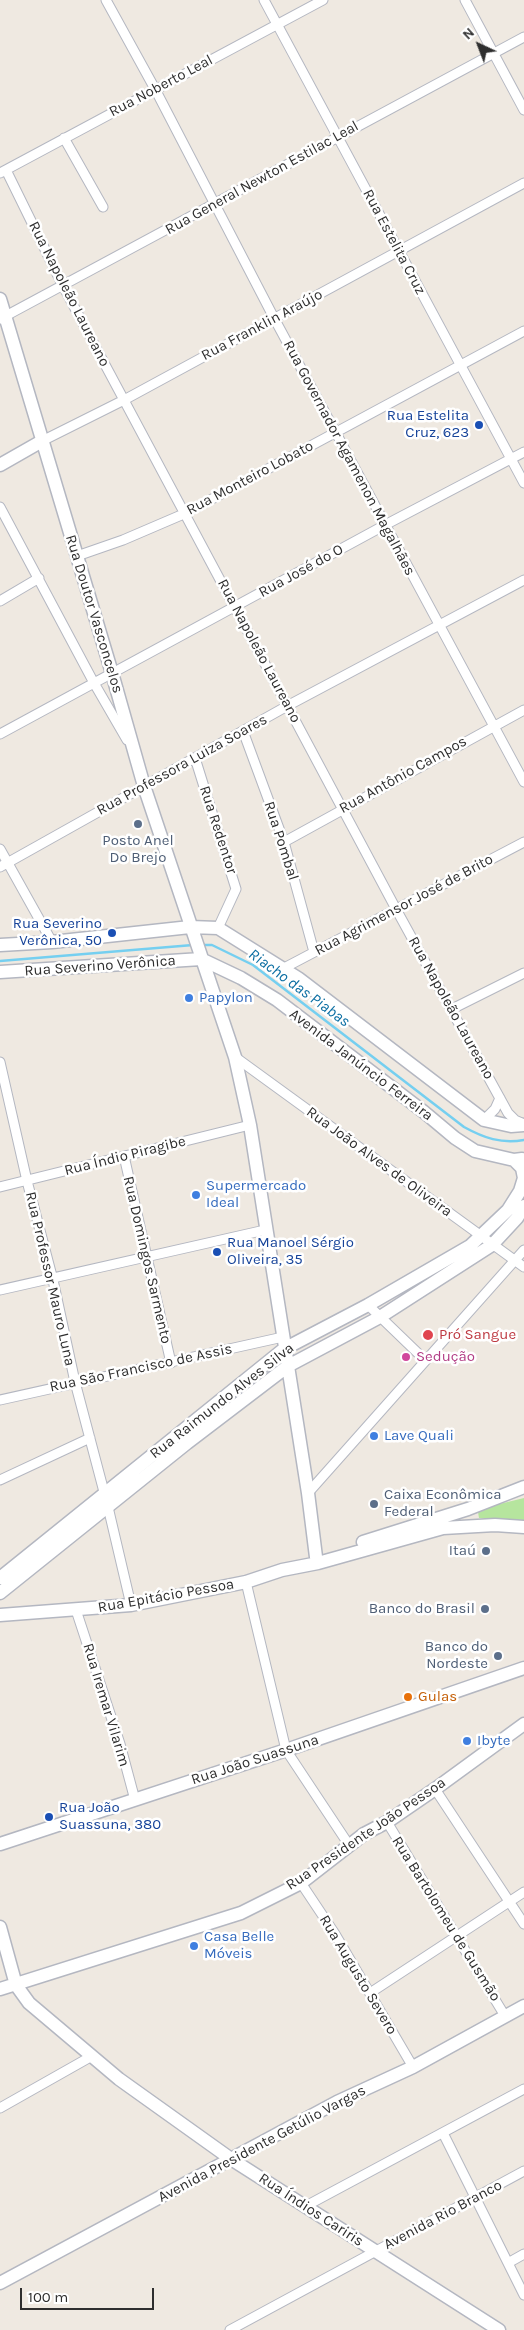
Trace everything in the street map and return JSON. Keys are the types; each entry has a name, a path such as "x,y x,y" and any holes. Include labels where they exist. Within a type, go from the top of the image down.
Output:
{"main road":[{"name":"Rua Doutor Vasconcelos","path":"0,299 3,318 77,556 144,786 191,931 235,1057 250,1125 317,1560"},
{"name":"Rua Franklin Araújo","path":"0,465 42,441"},
{"path":"191,931 218,928"},
{"name":"Avenida Janúncio Ferreira","path":"218,928 284,968 484,1120 512,1126 524,1125"},
{"name":"Rua Severino Verônica","path":"0,945 191,931"},
{"name":"Avenida Janúncio Ferreira","path":"200,957 241,978 277,1000 424,1112 455,1138 475,1151 519,1159"},
{"name":"Rua Severino Verônica","path":"0,972 200,957"},
{"name":"Rua Raimundo Alves Silva","path":"1,1592 183,1438 225,1395 283,1343 368,1306 448,1260 482,1237 508,1210 520,1190 524,1178 519,1159"},
{"name":"Rua Raimundo Alves Silva","path":"183,1438 234,1406 288,1366 380,1317 492,1245 517,1218 524,1206"},
{"path":"317,1560 468,1509 524,1487"},
{"name":"Rua Raimundo Alves Silva","path":"0,1578 107,1501"},
{"path":"468,1509 470,1526"},
{"path":"317,1560 443,1528 495,1525 524,1527"},
{"name":"Rua Epitácio Pessoa","path":"5,1615 131,1605 246,1582 317,1560"},
{"path":"1,1592 0,1602 5,1615"},
{"name":"Rua João Suassuna","path":"0,1844 286,1750 524,1668"},
{"name":"Rua João Suassuna","path":"509,1674 524,1676"},
{"name":"Rua Presidente João Pessoa","path":"0,1989 241,1913 301,1882 349,1845 435,1789 524,1722"},
{"path":"0,1927 16,1985"},
{"name":"Rua Índios Cariris","path":"16,1985 29,2003 147,2100 304,2207 499,2330"},
{"name":"Avenida Presidente Getúlio Vargas","path":"0,2283 337,2102 413,2067 524,2006"}],"street":[{"name":"Rua Governador Agamenon Magalhães","path":"106,0 155,89 274,318 524,782"},
{"name":"Rua Estelita Cruz","path":"264,0 524,483"},
{"name":"Rua Noberto Leal","path":"3,172 323,0"},
{"path":"465,0 524,110"},
{"name":"Rua General Newton Estilac Leal","path":"3,318 524,37"},
{"path":"64,138 103,207"},
{"name":"Rua Napoleão Laureano","path":"3,172 396,909 508,1112 515,1120 524,1125"},
{"name":"Rua Franklin Araújo","path":"42,441 124,400 524,184"},
{"name":"Rua Monteiro Lobato","path":"77,556 124,540 186,513 524,331"},
{"name":"Rua José do O","path":"0,734 385,525 524,452"},
{"path":"0,507 94,683 134,751"},
{"path":"0,601 39,578"},
{"name":"Rua Professora Luiza Soares","path":"4,865 243,731 524,580"},
{"name":"Rua Antônio Campos","path":"284,842 524,710"},
{"name":"Rua Pombal","path":"243,731 284,842 314,952"},
{"name":"Rua Redentor","path":"195,758 236,889 218,928"},
{"name":"Rua Agrimensor José de Brito","path":"284,968 524,842"},
{"path":"0,849 4,865 52,942"},
{"path":"452,1009 524,973"},
{"name":"Rua João Alves de Oliveira","path":"235,1057 524,1267"},
{"name":"Rua Professor Mauro Luna","path":"0,1062 27,1181 53,1280 75,1382 107,1501 131,1605"},
{"path":"484,1120 495,1109 500,1098"},
{"name":"Rua Índio Piragibe","path":"0,1187 250,1125"},
{"name":"Rua Domingos Sarmento","path":"124,1156 171,1363"},
{"path":"0,1290 53,1280 265,1230"},
{"path":"308,1493 524,1250"},
{"path":"368,1306 425,1360"},
{"name":"Rua São Francisco de Assis","path":"0,1400 75,1382 283,1343"},
{"path":"225,1395 234,1406"},
{"path":"0,1480 90,1438"},
{"path":"246,1582 262,1641 286,1750 349,1845"},
{"name":"Rua Iremar Vilarim","path":"76,1610 120,1744 135,1800"},
{"path":"435,1789 524,1924"},
{"name":"Rua Bartolomeu de Gusmão","path":"387,1822 506,2016"},
{"name":"Rua Augusto Severo","path":"301,1882 370,1993 413,2067"},
{"path":"370,1993 524,1892"},
{"path":"0,2108 92,2056"},
{"path":"304,2207 524,2089"},
{"path":"443,2133 524,2295"},
{"name":"Avenida Rio Branco","path":"230,2330 524,2171"},
{"path":"508,2263 524,2254"}],"green space":[{"path":"524,1498 524,1524 479,1518 478,1512 483,1508"}],"waterway":[{"name":"Riacho das Piabas","path":"0,961 193,945"},
{"name":"Riacho das Piabas","path":"201,945 212,945 253,965 464,1127 500,1141 524,1140"}],"place":[{"name":"Rua Estelita Cruz, 623","path":"479,425"},
{"name":"Posto Anel Do Brejo","path":"138,824"},
{"name":"Rua Severino Verônica, 50","path":"112,933"},
{"name":"Papylon","path":"189,998"},
{"name":"Supermercado Ideal","path":"196,1195"},
{"name":"Rua Manoel Sérgio Oliveira, 35","path":"217,1252"},
{"name":"Pró Sangue","path":"428,1335"},
{"name":"Sedução","path":"406,1357"},
{"name":"Lave Quali","path":"374,1436"},
{"name":"Caixa Econômica Federal","path":"374,1504"},
{"name":"Itaú","path":"486,1551"},
{"name":"Banco do Brasil","path":"485,1609"},
{"name":"Banco do Nordeste","path":"498,1656"},
{"name":"Gulas","path":"408,1697"},
{"name":"Ibyte","path":"467,1741"},
{"name":"Rua João Suassuna, 380","path":"49,1817"},
{"name":"Casa Belle Móveis","path":"194,1946"}]}
